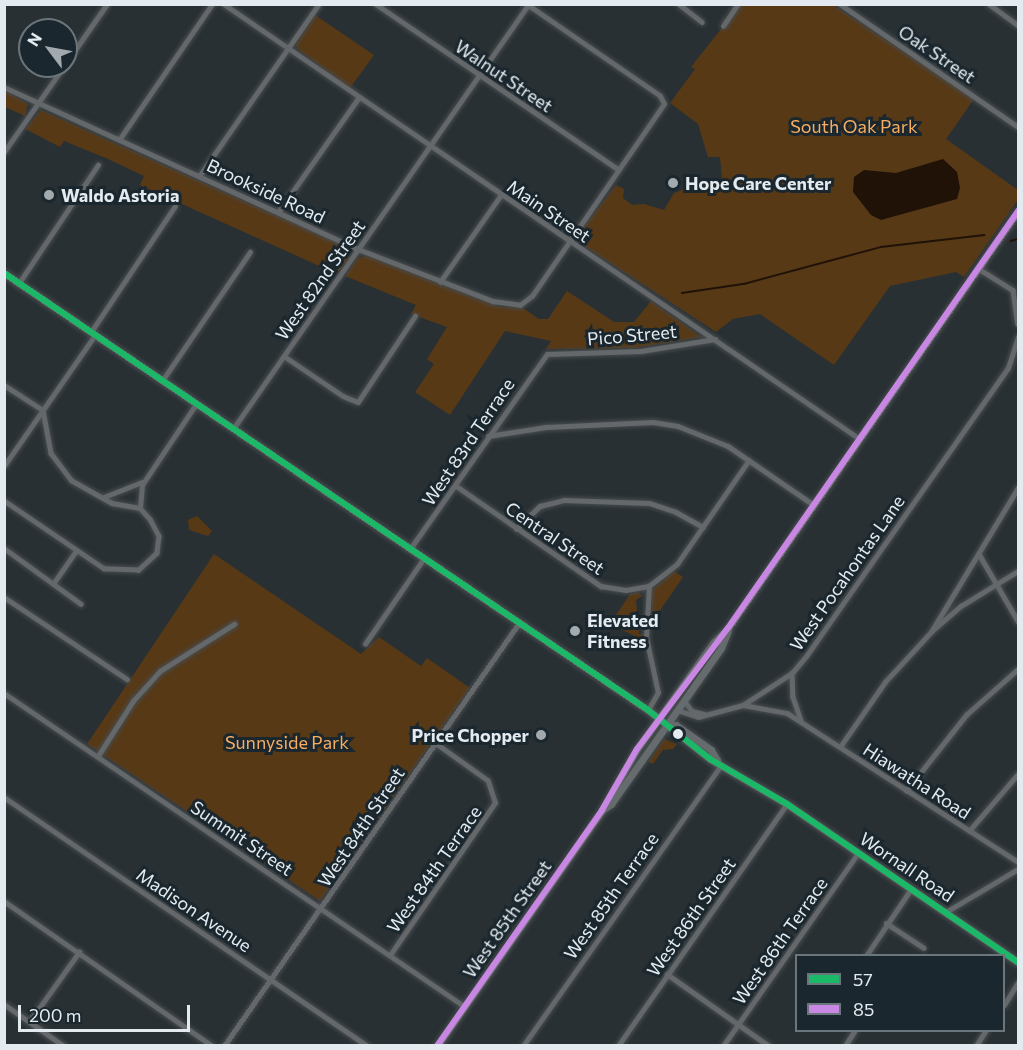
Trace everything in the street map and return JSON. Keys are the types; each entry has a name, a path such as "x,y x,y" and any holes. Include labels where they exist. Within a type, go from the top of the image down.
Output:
{"main road":[{"name":"West 85th Street","path":"436,1046 602,810 659,719 714,642 728,628 1018,211"},
{"name":"Wornall Road","path":"4,273 648,710 666,725 676,725 711,750 720,761 787,804 1018,962"},
{"name":"West 85th Street","path":"602,810 611,804 721,648 728,628"}],"street":[{"path":"78,45 107,4"},
{"path":"119,140 212,4"},
{"name":"Main Street","path":"224,4 860,439"},
{"path":"200,175 319,4"},
{"name":"Walnut Street","path":"376,4 618,169"},
{"path":"679,4 702,22"},
{"path":"723,26 738,4"},
{"name":"Oak Street","path":"840,4 1018,127"},
{"path":"989,4 1018,25"},
{"path":"528,5 660,96 664,104 569,241"},
{"name":"West 82nd Street","path":"233,429 528,5"},
{"path":"4,152 55,78"},
{"name":"Brookside Road","path":"4,87 358,249 493,301 520,305 532,296 569,241"},
{"path":"279,212 359,97"},
{"path":"19,284 98,165"},
{"path":"440,282 501,195"},
{"path":"4,466 93,334 175,206"},
{"path":"162,381 250,252"},
{"path":"978,269 1016,289 1018,324"},
{"path":"284,356 343,396 358,402 415,316"},
{"name":"West Pocahontas Lane","path":"743,705 792,673 1008,368 1018,337"},
{"name":"Pico Street","path":"550,354 641,351 715,339"},
{"name":"West 83rd Terrace","path":"410,549 540,360 550,354"},
{"path":"4,385 43,410 51,453 58,467 71,480 116,504 140,508 152,521 159,539 157,553 145,568 120,572 104,569 4,501"},
{"path":"140,508 145,481 196,404"},
{"path":"488,436 547,427 653,422 705,434 749,460 814,505"},
{"path":"648,710 658,693 645,637 649,586 678,564 749,460"},
{"path":"104,497 145,481"},
{"name":"Central Street","path":"455,485 601,586 626,590 649,586"},
{"path":"840,747 885,681 930,632 1018,488"},
{"path":"516,529 540,506 564,500 649,503 676,512 703,527"},
{"path":"4,548 81,604"},
{"path":"53,584 76,551"},
{"path":"979,554 998,583 1018,621"},
{"path":"365,644 424,558"},
{"path":"930,632 1018,571"},
{"path":"4,597 127,679"},
{"name":"West 84th Street","path":"224,1046 519,623"},
{"path":"98,756 133,701 160,670 234,624"},
{"path":"906,791 966,715 1018,669"},
{"path":"792,673 793,697 802,722"},
{"name":"Summit Street","path":"4,693 464,1006"},
{"path":"684,700 692,711 704,714"},
{"name":"Hiawatha Road","path":"677,710 694,717 743,705 765,707 802,722 1018,862"},
{"name":"West 84th Terrace","path":"390,955 493,810 494,797 488,781 435,743"},
{"name":"West 85th Terrace","path":"523,1046 720,761"},
{"path":"969,831 1018,774"},
{"name":"Madison Avenue","path":"4,797 368,1046"},
{"name":"West 86th Street","path":"618,1046 787,804"},
{"name":"West 86th Terrace","path":"723,1046 858,853"},
{"path":"946,912 1018,869"},
{"path":"867,954 911,889"},
{"path":"4,901 213,1046"},
{"path":"886,923 924,948"},
{"path":"30,1021 79,952"},
{"path":"667,974 769,1046"},
{"path":"1005,1003 1018,983"},
{"path":"4,1004 64,1046"},
{"path":"845,1046 854,1032"},
{"path":"976,1046 985,1032"}],"green space":[{"name":"South Oak Park","path":"740,5 833,5 974,99 946,139 1018,190 1018,200 964,277 956,272 890,286 834,365 760,314 733,319 716,332 578,242 577,236 616,185 624,189 623,198 632,205 644,204 664,210 674,193 701,183 722,180 720,157 708,157 698,124 670,103 695,69 691,67"},
{"path":"315,15 374,55 350,88 297,49 296,44"},
{"path":"5,91 28,104 25,116 5,107"},
{"path":"41,110 344,246 351,254 349,259 337,274 140,185 144,176 108,159 64,141 60,147 25,129"},
{"path":"367,256 501,307 523,308 539,319 548,319 567,291 614,322 634,322 651,301 701,337 636,348 546,349 551,341 505,331 450,415 415,392 434,364 427,359 447,327 411,314 416,305 345,276 357,258"},
{"path":"197,516 212,531 208,536 189,530 188,520"},
{"name":"Sunnyside Park","path":"214,554 361,654 379,637 421,666 427,658 470,688 320,901 87,744"},
{"path":"674,571 683,577 650,625 652,590"},
{"path":"638,592 642,596 636,600 639,634 644,634 641,639 610,624 630,594"},
{"path":"664,739 677,744 673,749 663,750 653,764 648,762"}],"shaded area":[{"path":"943,159 957,172 960,188 957,199 881,220 871,215 853,192 854,177 864,170 896,173"}],"waterway":[{"path":"682,293 744,284 881,247 984,235"},
{"path":"1011,241 1018,239"}],"transit line":[{"name":"85","path":"437,1046 602,810 637,749 728,628 1018,211"},
{"name":"57","path":"4,273 648,710 710,759 787,804 1018,962"}],"place":[{"name":"Hope Care Center","path":"673,183"},
{"name":"Waldo Astoria","path":"49,195"},
{"name":"Elevated Fitness","path":"575,631"},
{"name":"Price Chopper","path":"541,735"}]}
